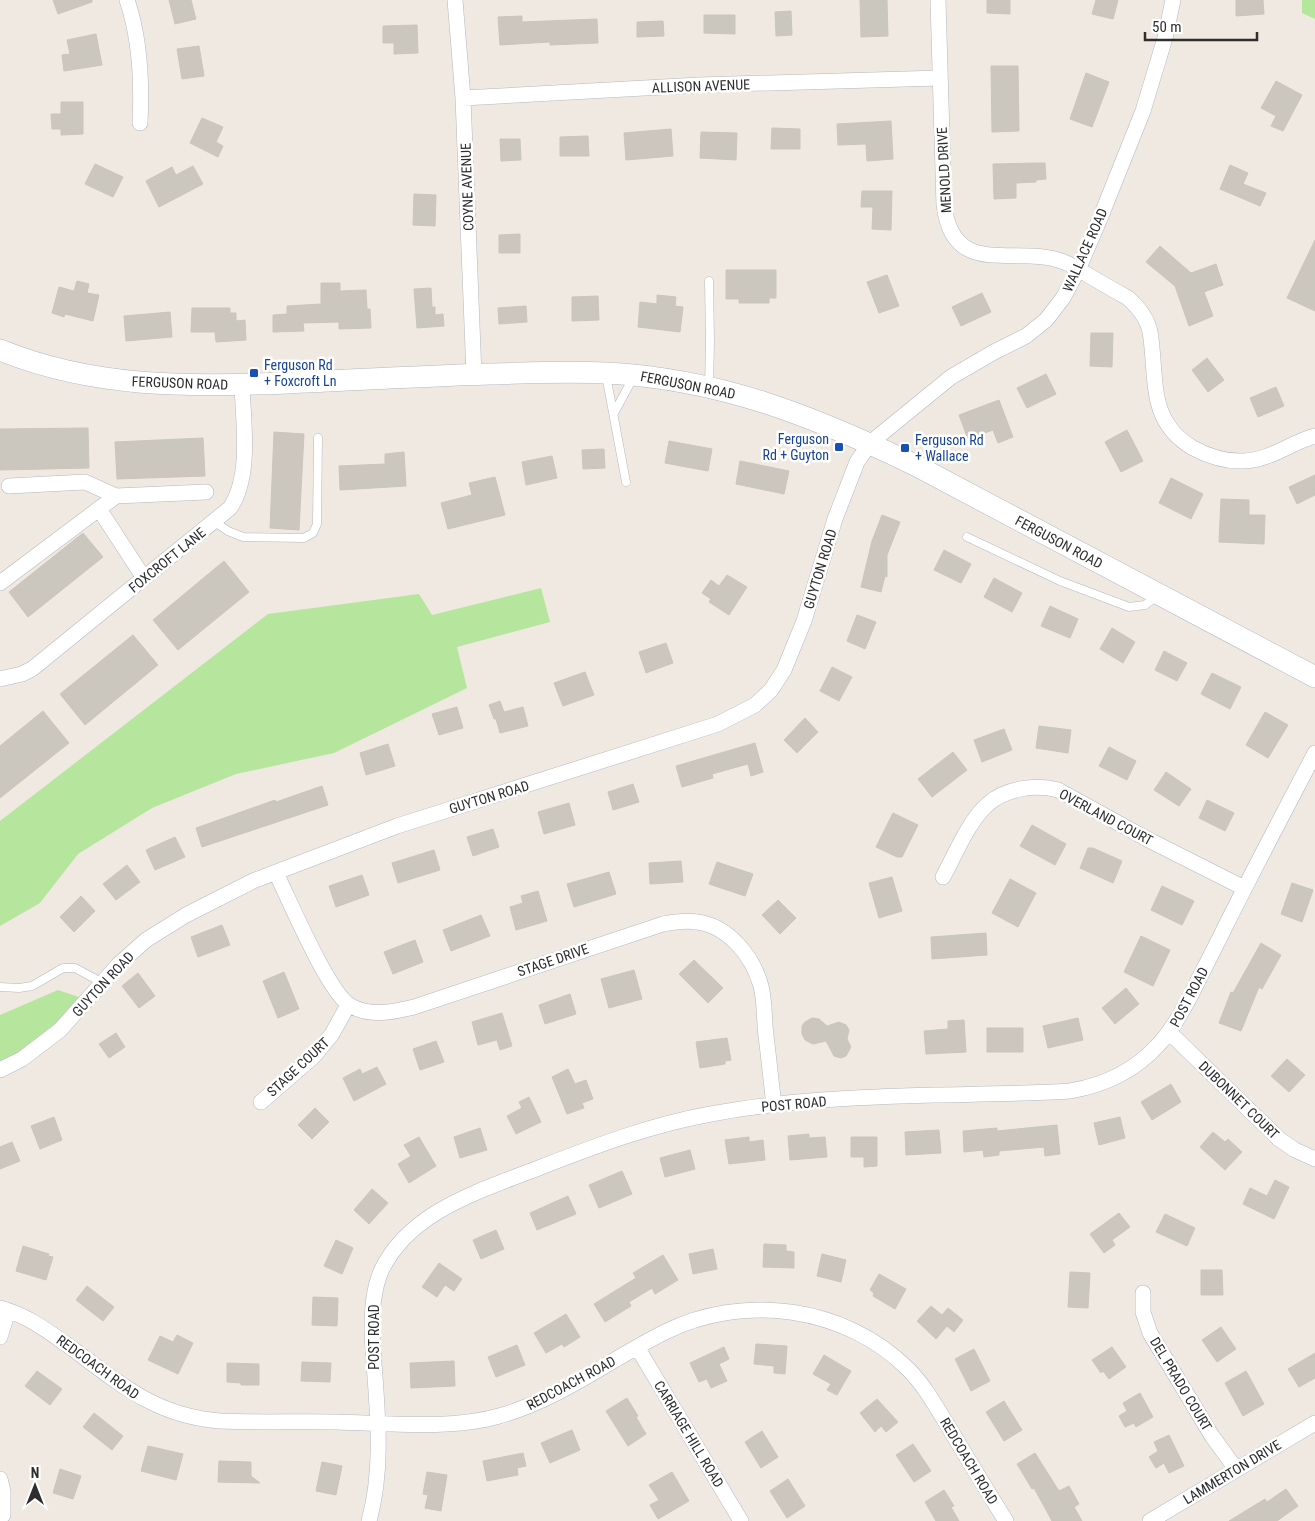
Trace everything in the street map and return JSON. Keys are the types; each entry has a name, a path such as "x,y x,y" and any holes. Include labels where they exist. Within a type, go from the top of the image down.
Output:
{"street":[{"path":"127,0 138,54 141,88 140,123"},
{"name":"COYNE AVENUE","path":"456,0 463,98 474,375"},
{"name":"MENOLD DRIVE","path":"938,0 944,205 949,228 954,235 971,252 1054,259 1064,262 1128,298 1140,311 1148,326 1156,399 1168,426 1188,445 1212,457 1243,461 1276,454 1315,436"},
{"name":"WALLACE ROAD","path":"870,443 951,378 994,352 1026,336 1046,320 1063,298 1078,270 1143,110 1165,38 1173,0"},
{"name":"ALLISON AVENUE","path":"463,98 699,85 940,78"},
{"name":"FERGUSON ROAD","path":"0,350 53,368 100,378 142,384 242,384 474,375 606,373 634,375 709,386 800,414 870,443 1315,677"},
{"name":"FOXCROFT LANE","path":"0,679 22,674 32,669 230,508 241,485 244,443 242,384"},
{"name":"GUYTON ROAD","path":"0,1070 22,1059 60,1030 131,952 163,928 226,894 253,881 352,842 718,724 755,705 775,684 790,657 804,621 835,519 858,462 870,443"},
{"path":"9,486 85,482 116,496 206,492"},
{"path":"0,583 116,496"},
{"path":"99,509 144,578"},
{"name":"POST ROAD","path":"369,1521 378,1480 379,1453 372,1332 372,1314 376,1289 382,1269 390,1257 405,1238 431,1216 463,1197 625,1136 709,1114 774,1105 837,1100 1060,1092 1099,1084 1129,1070 1153,1051 1170,1032 1315,752"},
{"name":"OVERLAND COURT","path":"943,877 972,824 988,803 1014,791 1042,787 1058,790 1149,840 1244,888"},
{"path":"276,873 332,986 348,1005"},
{"name":"STAGE DRIVE","path":"348,1005 373,1013 396,1012 663,924 698,922 714,927 732,939 747,956 757,976 763,999 774,1105"},
{"name":"STAGE COURT","path":"261,1102 314,1056 332,1034 348,1005"},
{"name":"DUBONNET COURT","path":"1170,1032 1279,1139 1295,1150 1315,1159"},
{"name":"DEL PRADO COURT","path":"1143,1293 1143,1312 1150,1333 1212,1436 1236,1469"},
{"path":"0,1337 4,1309"},
{"name":"REDCOACH ROAD","path":"4,1309 31,1320 141,1398 179,1414 222,1421 378,1423 457,1423 498,1417 555,1394 637,1347 686,1323 706,1316 746,1310 775,1310 810,1315 871,1341 897,1360 917,1380 940,1412 1006,1521"},
{"name":"CARRIAGE HILL ROAD","path":"637,1347 742,1521"},
{"name":"LAMMERTON DRIVE","path":"1150,1521 1315,1423"},
{"path":"0,1479 3,1491 3,1515"}],"lane":[{"path":"709,281 709,386"},
{"path":"606,373 626,482"},
{"path":"614,413 634,375"},
{"path":"215,522 243,538 304,538 313,533 316,524 318,438"},
{"path":"967,537 1060,581 1130,607 1145,605 1158,595"},
{"path":"0,987 19,988 32,986 63,968 75,968 103,982"}],"green space":[{"path":"1302,0 1315,0 1315,19 1302,13"},
{"path":"541,588 550,622 457,647 467,688 334,753 236,774 152,808 78,854 40,903 0,926 0,821 268,614 419,594 432,615"},
{"path":"58,990 88,1000 0,1070 0,1015"}],"building":[{"path":"53,0 92,0 92,2 58,14"},
{"path":"169,0 191,0 196,19 175,24"},
{"path":"860,0 887,0 888,36 861,37"},
{"path":"987,0 1010,0 1010,14 987,13"},
{"path":"1096,0 1118,0 1113,19 1092,14"},
{"path":"1236,0 1263,0 1264,14 1236,16"},
{"path":"791,11 792,35 776,36 775,12"},
{"path":"704,15 735,15 735,34 704,33"},
{"path":"522,16 522,22 597,19 598,43 550,45 550,42 500,45 498,17"},
{"path":"663,21 664,36 637,37 637,22"},
{"path":"417,25 418,53 394,54 394,43 383,43 383,26"},
{"path":"96,34 102,65 64,71 62,55 70,54 67,40"},
{"path":"199,46 204,76 182,79 177,49"},
{"path":"991,66 1018,66 1019,131 992,132"},
{"path":"1086,73 1109,82 1092,127 1070,119"},
{"path":"1276,81 1302,95 1283,131 1271,126 1276,116 1261,108"},
{"path":"61,102 83,102 83,134 61,135 61,129 52,129 51,114 61,114"},
{"path":"202,118 223,127 216,142 223,146 218,157 190,143"},
{"path":"891,121 893,159 867,161 866,144 838,145 837,124"},
{"path":"772,128 800,129 800,149 771,149"},
{"path":"671,129 673,156 626,160 624,133"},
{"path":"701,132 737,133 736,160 700,158"},
{"path":"588,136 589,156 560,156 560,137"},
{"path":"500,139 520,139 521,160 501,161"},
{"path":"1045,163 1046,179 1036,180 1036,182 1016,183 1016,198 994,199 993,164"},
{"path":"95,164 123,177 113,197 85,184"},
{"path":"1230,165 1248,173 1243,184 1266,193 1260,206 1220,189"},
{"path":"193,166 203,184 159,207 146,181 172,167 176,175"},
{"path":"862,191 892,191 891,230 872,229 873,207 861,207"},
{"path":"414,194 436,195 435,226 413,225"},
{"path":"520,234 520,253 499,253 499,235"},
{"path":"1315,240 1315,311 1287,298"},
{"path":"1160,246 1191,273 1216,264 1223,285 1204,292 1213,316 1189,326 1175,286 1146,262"},
{"path":"726,270 776,270 776,298 769,298 769,303 739,303 739,299 726,299"},
{"path":"887,275 899,306 879,313 867,282"},
{"path":"77,281 89,284 87,293 99,295 93,321 65,314 64,317 52,313 59,287 74,291"},
{"path":"321,283 340,283 340,291 366,290 371,328 339,329 339,322 303,323 304,331 273,332 273,315 287,314 287,306 321,304"},
{"path":"431,288 432,307 435,307 435,315 443,314 444,326 417,328 414,289"},
{"path":"982,293 991,312 961,326 952,307"},
{"path":"657,295 676,297 675,306 683,307 680,332 638,327 640,302 657,304"},
{"path":"598,296 599,320 572,321 572,297"},
{"path":"526,306 527,322 499,324 498,308"},
{"path":"192,308 230,308 230,313 236,313 236,321 245,320 246,340 216,342 215,332 191,332"},
{"path":"170,312 172,337 126,341 124,316"},
{"path":"1091,333 1113,333 1112,367 1090,366"},
{"path":"1207,358 1224,380 1208,392 1192,370"},
{"path":"1046,374 1056,394 1027,408 1017,388"},
{"path":"1276,387 1284,406 1258,417 1250,398"},
{"path":"999,400 1013,437 998,443 993,430 968,439 959,415"},
{"path":"88,428 89,468 0,470 0,429"},
{"path":"1127,430 1143,461 1121,472 1105,442"},
{"path":"274,432 304,434 299,530 270,528"},
{"path":"203,438 205,476 117,479 115,442"},
{"path":"669,441 712,449 708,471 665,463"},
{"path":"604,449 605,468 583,469 582,450"},
{"path":"404,452 406,486 340,490 339,466 385,464 385,454"},
{"path":"552,456 557,478 526,485 522,462"},
{"path":"740,461 789,471 784,494 736,484"},
{"path":"1315,475 1315,495 1297,504 1289,487"},
{"path":"495,477 505,515 448,529 441,503 472,495 469,483"},
{"path":"1171,478 1203,494 1191,519 1159,503"},
{"path":"1221,499 1249,500 1249,515 1265,515 1264,544 1219,542"},
{"path":"882,515 900,522 887,555 887,577 885,576 881,592 861,587 872,541"},
{"path":"83,533 103,557 28,617 9,592"},
{"path":"944,550 971,564 961,583 934,570"},
{"path":"224,561 249,592 178,650 153,620"},
{"path":"727,575 747,587 729,615 709,602 711,599 702,593 711,580 719,586"},
{"path":"994,578 1022,593 1012,612 984,597"},
{"path":"1050,606 1078,619 1070,638 1041,626"},
{"path":"857,615 876,622 865,649 847,641"},
{"path":"1112,628 1135,642 1123,663 1100,649"},
{"path":"133,635 158,665 85,725 60,694"},
{"path":"666,643 673,663 646,673 639,652"},
{"path":"1164,651 1187,663 1177,681 1155,670"},
{"path":"832,667 852,677 839,701 820,691"},
{"path":"585,672 594,695 563,706 554,683"},
{"path":"1212,673 1241,687 1230,709 1201,694"},
{"path":"500,701 504,712 523,707 528,726 500,733 489,705"},
{"path":"457,707 463,728 439,735 432,714"},
{"path":"43,711 69,743 0,798 0,746"},
{"path":"1265,712 1288,725 1268,758 1246,745"},
{"path":"805,718 818,732 797,753 784,740"},
{"path":"1039,726 1071,730 1068,753 1036,748"},
{"path":"1004,729 1012,750 982,762 974,740"},
{"path":"755,743 763,772 751,776 748,764 712,774 713,778 682,787 676,766"},
{"path":"388,744 395,766 366,775 360,753"},
{"path":"1109,747 1136,761 1127,780 1099,766"},
{"path":"953,752 967,770 932,797 918,779"},
{"path":"1166,772 1191,789 1179,806 1154,790"},
{"path":"633,784 639,802 613,810 608,792"},
{"path":"322,786 328,805 202,847 196,828 275,800 276,802"},
{"path":"1207,800 1234,813 1225,831 1199,818"},
{"path":"569,803 575,825 544,834 538,812"},
{"path":"893,813 918,825 902,857 897,857 876,847"},
{"path":"1032,825 1066,844 1055,865 1020,846"},
{"path":"493,829 499,847 473,856 467,837"},
{"path":"175,837 185,857 155,870 146,850"},
{"path":"1088,848 1093,848 1122,861 1113,883 1080,868"},
{"path":"434,850 440,870 398,883 392,863"},
{"path":"681,861 683,882 650,884 649,863"},
{"path":"717,862 753,874 745,896 709,884"},
{"path":"127,865 140,882 116,900 103,884"},
{"path":"609,872 616,894 574,907 567,884"},
{"path":"362,875 369,895 336,907 329,886"},
{"path":"892,877 902,911 879,918 869,883"},
{"path":"1010,879 1036,893 1018,927 992,913"},
{"path":"1292,883 1313,890 1302,922 1281,914"},
{"path":"1162,886 1194,901 1182,925 1151,910"},
{"path":"538,891 547,921 516,930 510,907 523,903 521,896"},
{"path":"81,896 95,911 74,932 60,917"},
{"path":"778,900 796,918 780,934 762,915"},
{"path":"481,915 490,936 451,951 443,930"},
{"path":"222,925 230,945 198,957 191,937"},
{"path":"986,933 987,955 932,959 931,937"},
{"path":"1141,936 1170,950 1153,986 1124,972"},
{"path":"415,940 423,962 393,974 384,952"},
{"path":"1261,943 1281,955 1262,989 1259,987 1241,1031 1219,1023 1231,992 1233,993"},
{"path":"694,960 723,988 708,1003 679,974"},
{"path":"634,970 642,999 609,1008 601,979"},
{"path":"284,972 299,1009 278,1018 263,981"},
{"path":"138,973 155,996 139,1008 122,986"},
{"path":"1126,988 1139,1004 1115,1024 1102,1008"},
{"path":"570,994 576,1014 545,1024 539,1005"},
{"path":"502,1013 512,1046 500,1050 497,1040 478,1045 472,1022"},
{"path":"812,1018 819,1019 827,1026 839,1022 846,1025 849,1030 847,1039 851,1047 846,1056 841,1058 834,1056 826,1041 813,1044 805,1040 802,1034 802,1026"},
{"path":"1078,1018 1083,1040 1048,1048 1043,1026"},
{"path":"964,1020 966,1052 926,1054 924,1031 948,1029 948,1021"},
{"path":"987,1028 1023,1028 1023,1052 987,1052"},
{"path":"116,1033 125,1047 109,1058 99,1044"},
{"path":"727,1038 731,1060 725,1061 725,1064 700,1068 696,1042"},
{"path":"436,1041 444,1062 420,1070 413,1049"},
{"path":"1287,1059 1305,1075 1289,1092 1271,1076"},
{"path":"377,1067 386,1084 354,1101 343,1078 360,1069 362,1074"},
{"path":"568,1069 575,1084 586,1080 593,1099 582,1103 584,1108 567,1114 552,1077"},
{"path":"1171,1084 1181,1102 1152,1120 1141,1102"},
{"path":"529,1097 541,1122 516,1134 507,1116 522,1108 519,1102"},
{"path":"315,1108 329,1122 312,1139 298,1125"},
{"path":"54,1117 62,1140 40,1149 31,1126"},
{"path":"1120,1117 1125,1138 1099,1145 1094,1123"},
{"path":"1057,1125 1060,1154 1045,1156 1044,1147 999,1151 999,1155 984,1157 983,1150 964,1152 963,1131 997,1128 997,1131"},
{"path":"480,1128 487,1150 460,1158 454,1137"},
{"path":"939,1130 941,1153 906,1155 905,1132"},
{"path":"1213,1132 1225,1142 1228,1139 1242,1152 1225,1170 1200,1147"},
{"path":"809,1134 809,1138 825,1137 827,1157 790,1160 788,1136"},
{"path":"419,1137 436,1166 409,1183 398,1164 411,1156 404,1145"},
{"path":"749,1137 749,1142 763,1140 765,1160 729,1164 725,1140"},
{"path":"851,1137 877,1137 877,1166 864,1167 864,1157 851,1157"},
{"path":"12,1142 20,1161 0,1169 0,1147"},
{"path":"690,1150 695,1169 665,1177 660,1158"},
{"path":"622,1171 632,1194 599,1208 589,1185"},
{"path":"1275,1180 1289,1187 1274,1219 1243,1204 1250,1188 1267,1196"},
{"path":"372,1189 388,1203 369,1224 354,1210"},
{"path":"568,1196 576,1214 537,1230 530,1213"},
{"path":"1119,1213 1130,1227 1112,1240 1115,1245 1104,1253 1090,1234"},
{"path":"1165,1214 1195,1228 1187,1246 1156,1232"},
{"path":"496,1230 504,1249 481,1259 473,1240"},
{"path":"336,1240 353,1248 342,1274 324,1266"},
{"path":"764,1244 786,1245 786,1251 794,1252 794,1268 763,1267"},
{"path":"23,1246 53,1257 46,1280 16,1271"},
{"path":"713,1249 717,1269 693,1274 689,1254"},
{"path":"822,1254 846,1260 841,1282 817,1276"},
{"path":"663,1255 678,1280 655,1294 652,1288 629,1302 631,1306 605,1322 594,1304 636,1278 633,1273"},
{"path":"439,1263 462,1279 454,1291 445,1285 437,1297 422,1287"},
{"path":"1201,1270 1222,1270 1223,1295 1201,1295"},
{"path":"1070,1272 1090,1273 1088,1308 1068,1307"},
{"path":"879,1274 906,1289 895,1309 873,1296 874,1293 870,1290"},
{"path":"87,1286 114,1307 103,1321 76,1300"},
{"path":"313,1297 338,1298 337,1326 312,1325"},
{"path":"931,1306 942,1315 948,1308 963,1320 954,1332 947,1326 936,1339 917,1321"},
{"path":"566,1314 580,1337 564,1347 562,1344 546,1353 534,1333"},
{"path":"1221,1327 1236,1349 1217,1362 1202,1340"},
{"path":"177,1335 193,1343 178,1374 148,1360 160,1336 173,1342"},
{"path":"756,1344 787,1346 785,1374 774,1373 774,1366 754,1364"},
{"path":"517,1345 525,1365 496,1377 488,1357"},
{"path":"724,1347 729,1359 719,1364 727,1381 711,1388 707,1379 699,1382 690,1363"},
{"path":"1112,1347 1126,1367 1109,1379 1103,1371 1101,1373 1092,1360"},
{"path":"974,1349 990,1381 971,1391 955,1359"},
{"path":"1315,1353 1315,1378 1299,1387 1288,1369"},
{"path":"824,1355 851,1371 837,1395 827,1390 831,1384 813,1374"},
{"path":"454,1361 455,1386 411,1388 410,1363"},
{"path":"302,1362 331,1363 330,1382 301,1381"},
{"path":"227,1363 259,1364 259,1385 241,1385 241,1383 227,1382"},
{"path":"37,1371 62,1389 50,1405 25,1386"},
{"path":"1246,1371 1264,1404 1243,1416 1225,1383"},
{"path":"1140,1393 1153,1417 1136,1427 1134,1423 1125,1427 1119,1416 1127,1411 1123,1403"},
{"path":"627,1398 646,1434 628,1446 606,1411"},
{"path":"877,1399 898,1422 886,1432 881,1426 875,1432 860,1413"},
{"path":"1004,1401 1022,1430 1004,1441 986,1412"},
{"path":"94,1413 123,1436 112,1450 83,1427"},
{"path":"572,1430 580,1450 550,1463 541,1443"},
{"path":"762,1431 778,1457 761,1468 745,1442"},
{"path":"1169,1435 1184,1466 1169,1473 1164,1463 1156,1468 1149,1457 1158,1451 1154,1442"},
{"path":"913,1444 931,1471 914,1482 896,1455"},
{"path":"148,1446 183,1454 176,1480 141,1471"},
{"path":"523,1453 526,1466 517,1468 518,1475 487,1481 483,1461"},
{"path":"1035,1453 1059,1491 1069,1486 1079,1504 1074,1507 1082,1521 1052,1521 1034,1488 1032,1489 1017,1464"},
{"path":"219,1461 251,1462 251,1476 260,1483 218,1482"},
{"path":"322,1462 342,1466 336,1495 316,1491"},
{"path":"60,1469 81,1476 73,1499 53,1493"},
{"path":"427,1472 447,1475 441,1511 425,1508 428,1495 423,1494"},
{"path":"672,1472 689,1501 658,1519 650,1505 659,1500 649,1485"},
{"path":"788,1479 805,1506 787,1518 770,1491"},
{"path":"1286,1489 1298,1506 1277,1521 1229,1521 1265,1499 1267,1502"},
{"path":"944,1490 954,1506 951,1507 959,1521 936,1521 925,1502"}],"place":[{"name":"Ferguson Rd + Foxcroft Ln","path":"254,373"},
{"name":"Ferguson Rd + Guyton","path":"839,447"},
{"name":"Ferguson Rd + Wallace","path":"905,448"}]}
